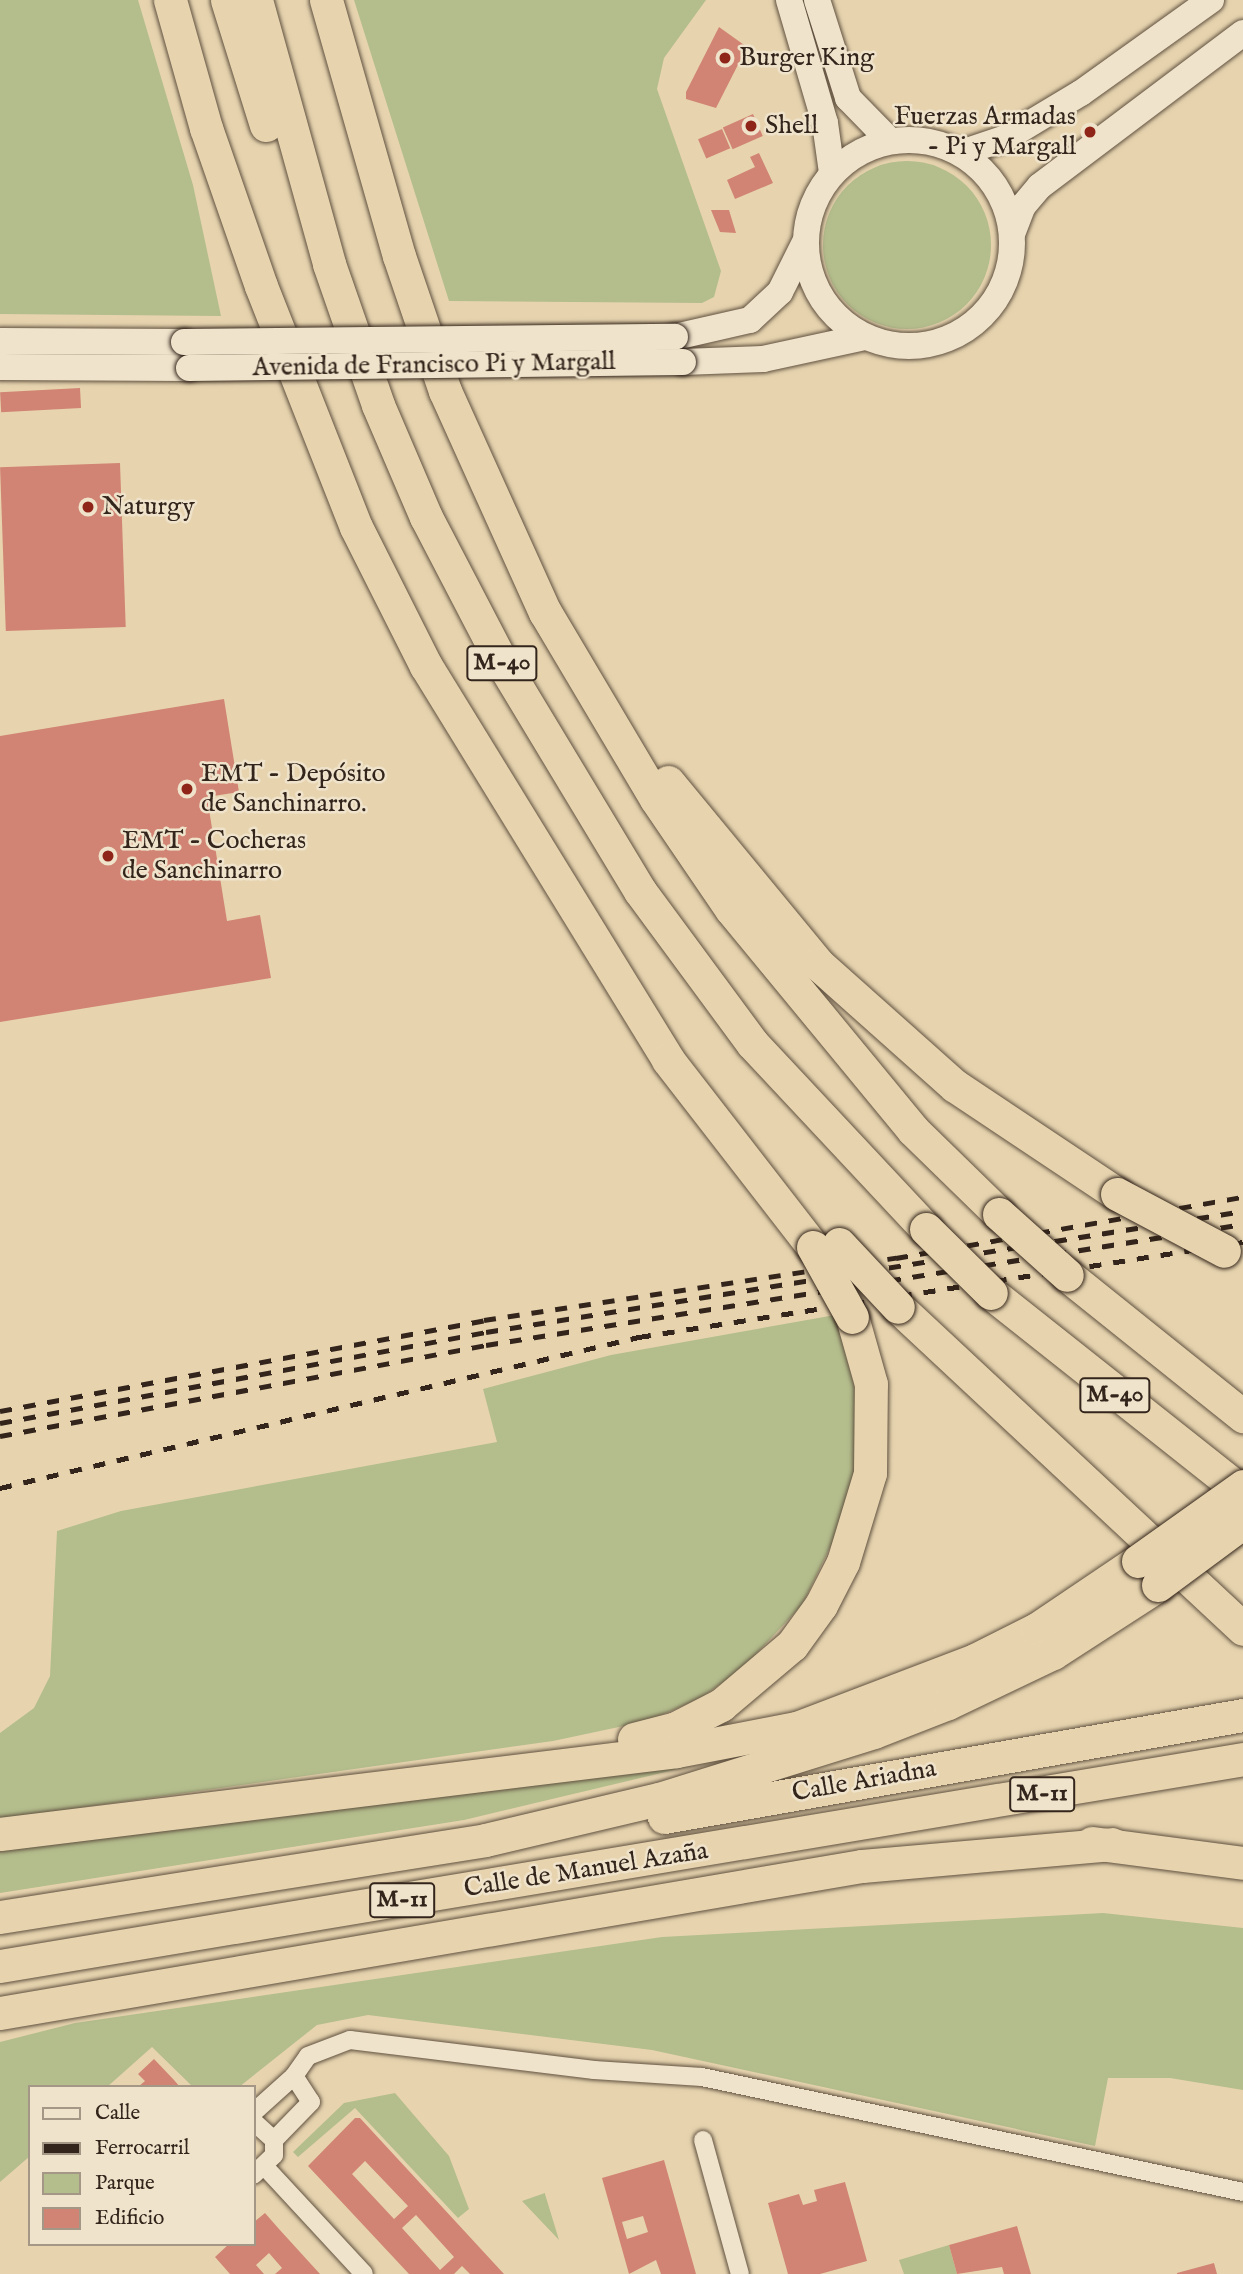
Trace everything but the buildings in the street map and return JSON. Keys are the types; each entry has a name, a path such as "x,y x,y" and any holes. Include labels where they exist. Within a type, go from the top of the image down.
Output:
{"highway":[{"path":"170,0 206,128 261,286 356,527 426,666 586,926 826,1245 898,1307 1243,1629"},
{"path":"227,0 361,407 422,547 490,678 560,791 640,891"},
{"name":"M-40","path":"256,0 329,264 378,405 421,505 547,741 640,891 752,1043 926,1229 991,1293 1243,1493"},
{"name":"M-40","path":"326,0 399,256 445,391 545,612 656,799 796,993 913,1130 1066,1275 1243,1416"},
{"path":"590,688 818,964 955,1086 1117,1194 1233,1255"},
{"path":"535,1766 676,1728 722,1705 792,1645 821,1605 847,1550 870,1473 871,1384 852,1317 826,1245"},
{"path":"485,1840 659,1799 874,1732 1053,1653 1148,1573 1243,1486"},
{"path":"0,1834 535,1766 677,1751 810,1723 975,1660 1243,1522"},
{"name":"Calle Ariadna","path":"485,1840 545,1838 1243,1715"},
{"name":"Calle Ariadna","path":"841,1829 1243,1759"},
{"path":"841,1829 1112,1844 1243,1863"},
{"name":"Calle de Manuel Azaña","path":"0,1966 841,1829"},
{"name":"Calle de Manuel Azaña","path":"0,1917 485,1840"},
{"path":"0,2013 862,1867 1112,1844"}],"street":[{"path":"789,0 825,123 832,173"},
{"path":"817,0 848,98 890,141"},
{"path":"961,153 1006,138 1081,93 1212,0"},
{"path":"1012,234 987,174 961,153 939,144 890,141 858,152 832,173 813,206 805,242 809,272 821,298 841,321 865,337 896,347 920,346 970,328 1002,287 1012,234 1023,206 1040,186 1243,33"},
{"name":"Avenida de Francisco Pi y Margall","path":"0,367 189,368 679,350 750,320 780,292 805,242"},
{"name":"Avenida de Francisco Pi y Margall","path":"0,341 679,350 763,359 865,337"},
{"path":"256,2110 294,2076 307,2056 350,2040 702,2077 1243,2192"},
{"path":"294,2076 311,2102 274,2140 260,2171 364,2274"},
{"path":"256,2123 263,2125 274,2140"},
{"path":"703,2140 740,2274"}],"green space":[{"path":"0,0 138,0 193,185 221,316 0,314"},
{"path":"354,0 706,0 664,58 657,89 721,271 714,297 702,303 449,301"},
{"path":"907,161 939,167 967,185 985,213 991,245 985,277 967,305 939,323 907,329 875,323 847,305 829,277 823,245 829,213 847,185 875,167"},
{"path":"835,1315 857,1396 857,1460 840,1527 802,1605 742,1669 699,1699 647,1721 553,1741 0,1819 0,1733 34,1708 50,1676 57,1531 121,1511 497,1442 483,1389 611,1355"},
{"path":"716,1760 464,1820 0,1893 0,1851"},
{"path":"1103,1913 1243,1928 1243,2090 1170,2078 1108,2078 1095,2146 652,2050 368,2015 317,2025 242,2085 191,2085 152,2047 109,2085 28,2085 28,2158 0,2182 0,2042 75,2023 662,1937"},
{"path":"395,2093 449,2156 469,2209 458,2218 355,2108 298,2157 293,2152 344,2103"},
{"path":"545,2194 559,2240 522,2201"},
{"path":"949,2245 957,2274 904,2274 899,2260"}],"railway":[{"path":"0,1411 484,1320 896,1258 1243,1197"},
{"path":"0,1423 486,1332 1243,1211"},
{"path":"0,1436 486,1345 1243,1224"},
{"path":"0,1488 639,1337 1243,1242"}],"place":[{"name":"Burger King","path":"725,58"},
{"name":"Shell","path":"751,126"},
{"name":"Fuerzas Armadas - Pi y Margall","path":"1090,132"},
{"name":"Naturgy","path":"88,507"},
{"name":"EMT - Depósito de Sanchinarro.","path":"187,789"},
{"name":"EMT - Cocheras de Sanchinarro","path":"108,856"}]}
